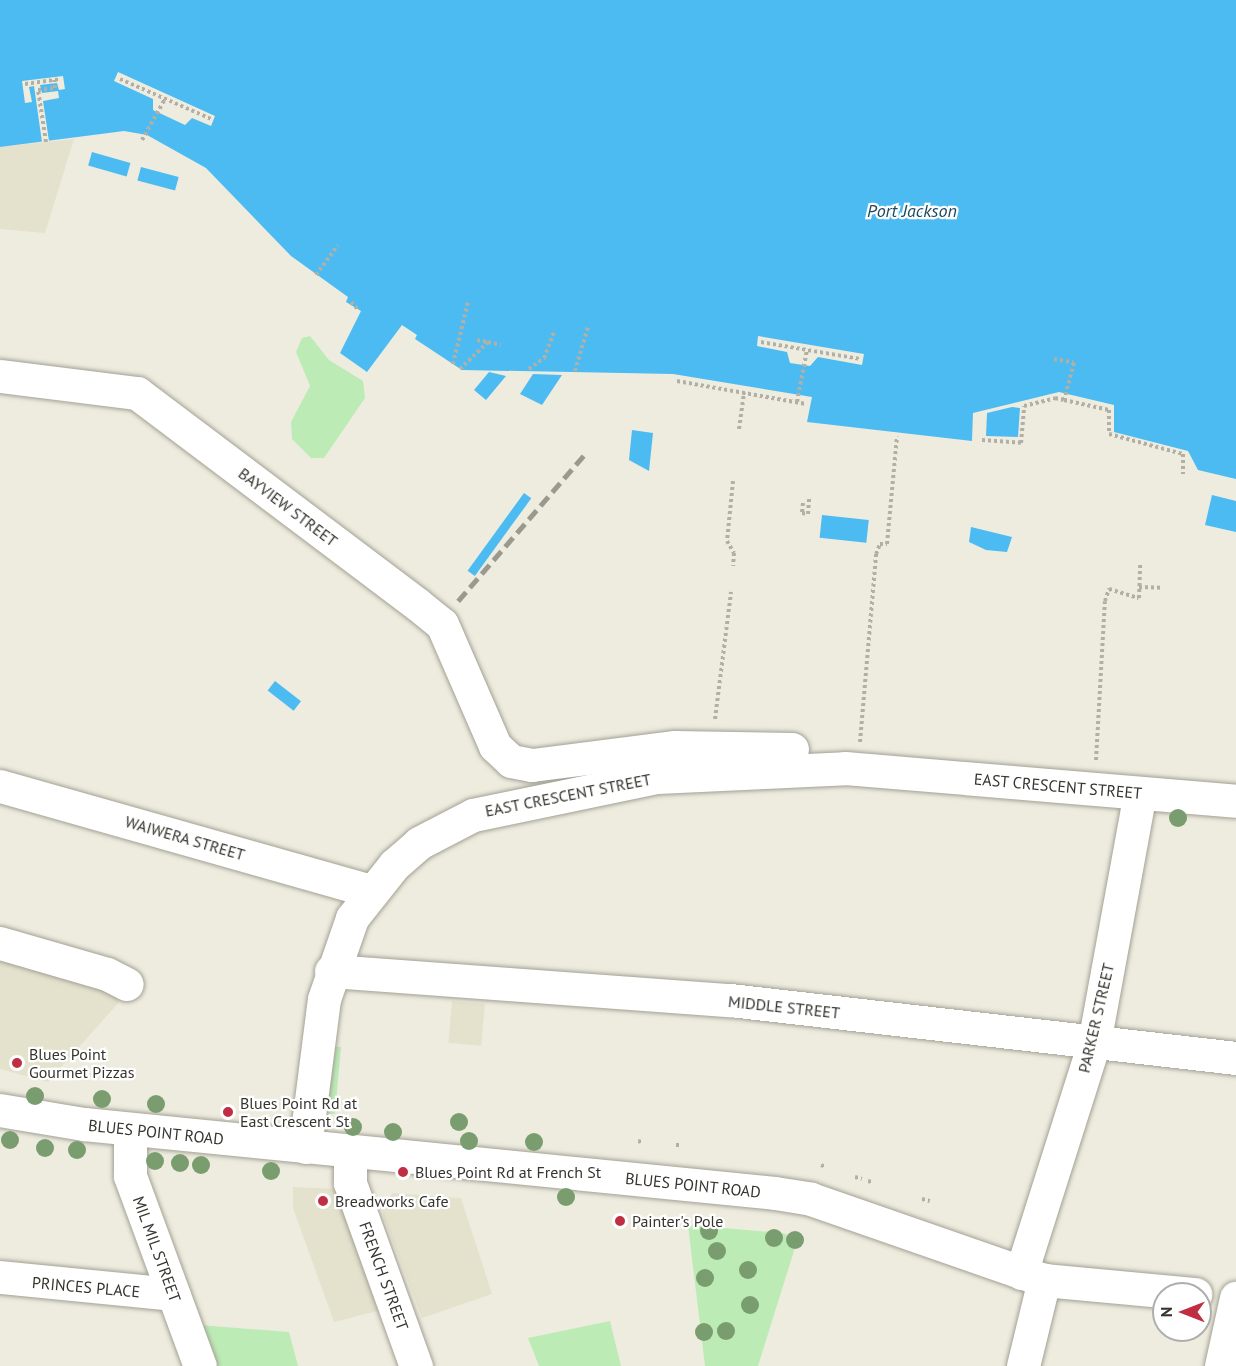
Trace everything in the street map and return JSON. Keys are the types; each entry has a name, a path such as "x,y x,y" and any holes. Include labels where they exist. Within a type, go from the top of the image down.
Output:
{"street":[{"name":"BAYVIEW STREET","path":"0,376 137,393 442,624 495,746"},
{"name":"EAST CRESCENT STREET","path":"495,746 512,761 532,765 675,747 820,749 1140,793 1236,801"},
{"name":"EAST CRESCENT STREET","path":"305,1147 319,1033 331,971 352,918 370,891 419,843 444,828 499,807 691,773 852,755"},
{"name":"WAIWERA STREET","path":"0,786 370,891"},
{"name":"PARKER STREET","path":"1023,1366 1033,1276 1094,1043 1140,793"},
{"path":"0,942 106,974 127,984"},
{"name":"MIDDLE STREET","path":"331,971 730,1000 1236,1058"},
{"name":"BLUES POINT ROAD","path":"0,1110 130,1129 796,1196 1033,1276 1152,1289"},
{"name":"MIL MIL STREET","path":"130,1129 130,1176 200,1366"},
{"name":"FRENCH STREET","path":"350,1151 350,1183 416,1366"},
{"name":"PRINCES PLACE","path":"0,1277 173,1294"},
{"path":"1212,1295 1236,1298 1221,1366"}],"path":[{"path":"26,84 60,79"},
{"path":"120,79 211,119"},
{"path":"46,142 38,90 55,88 54,80"},
{"path":"142,140 165,99"},
{"path":"316,275 338,245"},
{"path":"351,302 359,310"},
{"path":"453,364 468,302"},
{"path":"575,371 588,327"},
{"path":"529,369 544,358 555,330"},
{"path":"477,340 501,345"},
{"path":"761,342 860,359"},
{"path":"460,369 488,343"},
{"path":"797,402 807,350"},
{"path":"1054,359 1074,363 1064,400"},
{"path":"677,381 806,404"},
{"path":"739,429 744,392"},
{"path":"982,440 1021,443 1024,406 1055,398 1109,410 1108,434 1183,454 1183,474"},
{"path":"852,755 876,554 880,544 887,544 897,436"},
{"path":"733,481 729,544 734,553 733,566"},
{"path":"803,503 802,513 808,514 809,498"},
{"path":"1095,765 1106,601 1109,589 1139,598 1142,587 1140,564"},
{"path":"1142,587 1163,588"},
{"path":"716,705 730,592"},
{"path":"855,1177 862,1179"},
{"path":"922,1199 930,1201"}],"shaded area":[{"path":"74,139 45,233 0,229 0,147"},
{"path":"0,951 106,981 119,1002 48,1082 0,1069"},
{"path":"452,1001 485,1004 481,1046 448,1043"},
{"path":"293,1187 337,1189 381,1310 334,1322 293,1208"},
{"path":"393,1193 461,1198 492,1294 422,1318 384,1218 382,1206"}],"green space":[{"path":"310,336 329,360 363,381 365,398 324,458 311,458 292,439 291,422 310,386 296,352 302,338"},
{"path":"341,1047 335,1114 319,1113 330,1049"},
{"path":"688,1225 782,1233 798,1238 758,1366 705,1366"},
{"path":"610,1321 621,1366 539,1366 528,1338"},
{"path":"199,1325 289,1332 298,1366 214,1366"}],"water":[{"name":"Port Jackson","path":"0,0 1236,0 1236,479 1198,470 1188,451 1114,432 1114,405 1059,392 973,413 972,441 807,422 812,397 673,374 462,370 415,339 417,335 402,325 367,372 340,353 361,311 346,302 348,297 291,256 206,168 147,135 124,131 0,147"},
{"path":"92,152 130,163 127,176 88,165"},
{"path":"141,167 179,177 175,191 137,181"},
{"path":"489,372 506,376 486,400 474,390"},
{"path":"533,374 562,375 542,405 520,394"},
{"path":"1012,407 1020,408 1018,437 986,436 987,413"},
{"path":"632,430 653,433 649,471 629,460"},
{"path":"524,493 531,498 475,576 468,571"},
{"path":"1212,495 1236,501 1236,532 1205,525"},
{"path":"822,515 869,520 866,543 820,538"},
{"path":"971,527 1012,537 1007,552 986,550 969,542"},
{"path":"275,681 301,701 294,711 268,690"}],"pier":[{"path":"118,72 215,116 211,126 192,118 185,125 153,110 153,99 114,81"},
{"path":"63,76 65,89 59,90 57,83 40,85 42,93 58,91 59,98 43,101 49,141 42,142 34,86 29,87 32,102 25,103 22,81"},
{"path":"758,336 864,354 862,365 818,357 810,366 790,363 787,352 757,346"}],"railway":[{"path":"458,601 584,455"}],"place":[{"name":"Blues Point Gourmet Pizzas","path":"17,1063"},
{"name":"Blues Point Rd at East Crescent St","path":"228,1112"},
{"name":"Blues Point Rd at French St","path":"403,1172"},
{"name":"Breadworks Cafe","path":"323,1201"},
{"name":"Painter's Pole","path":"620,1221"}]}
